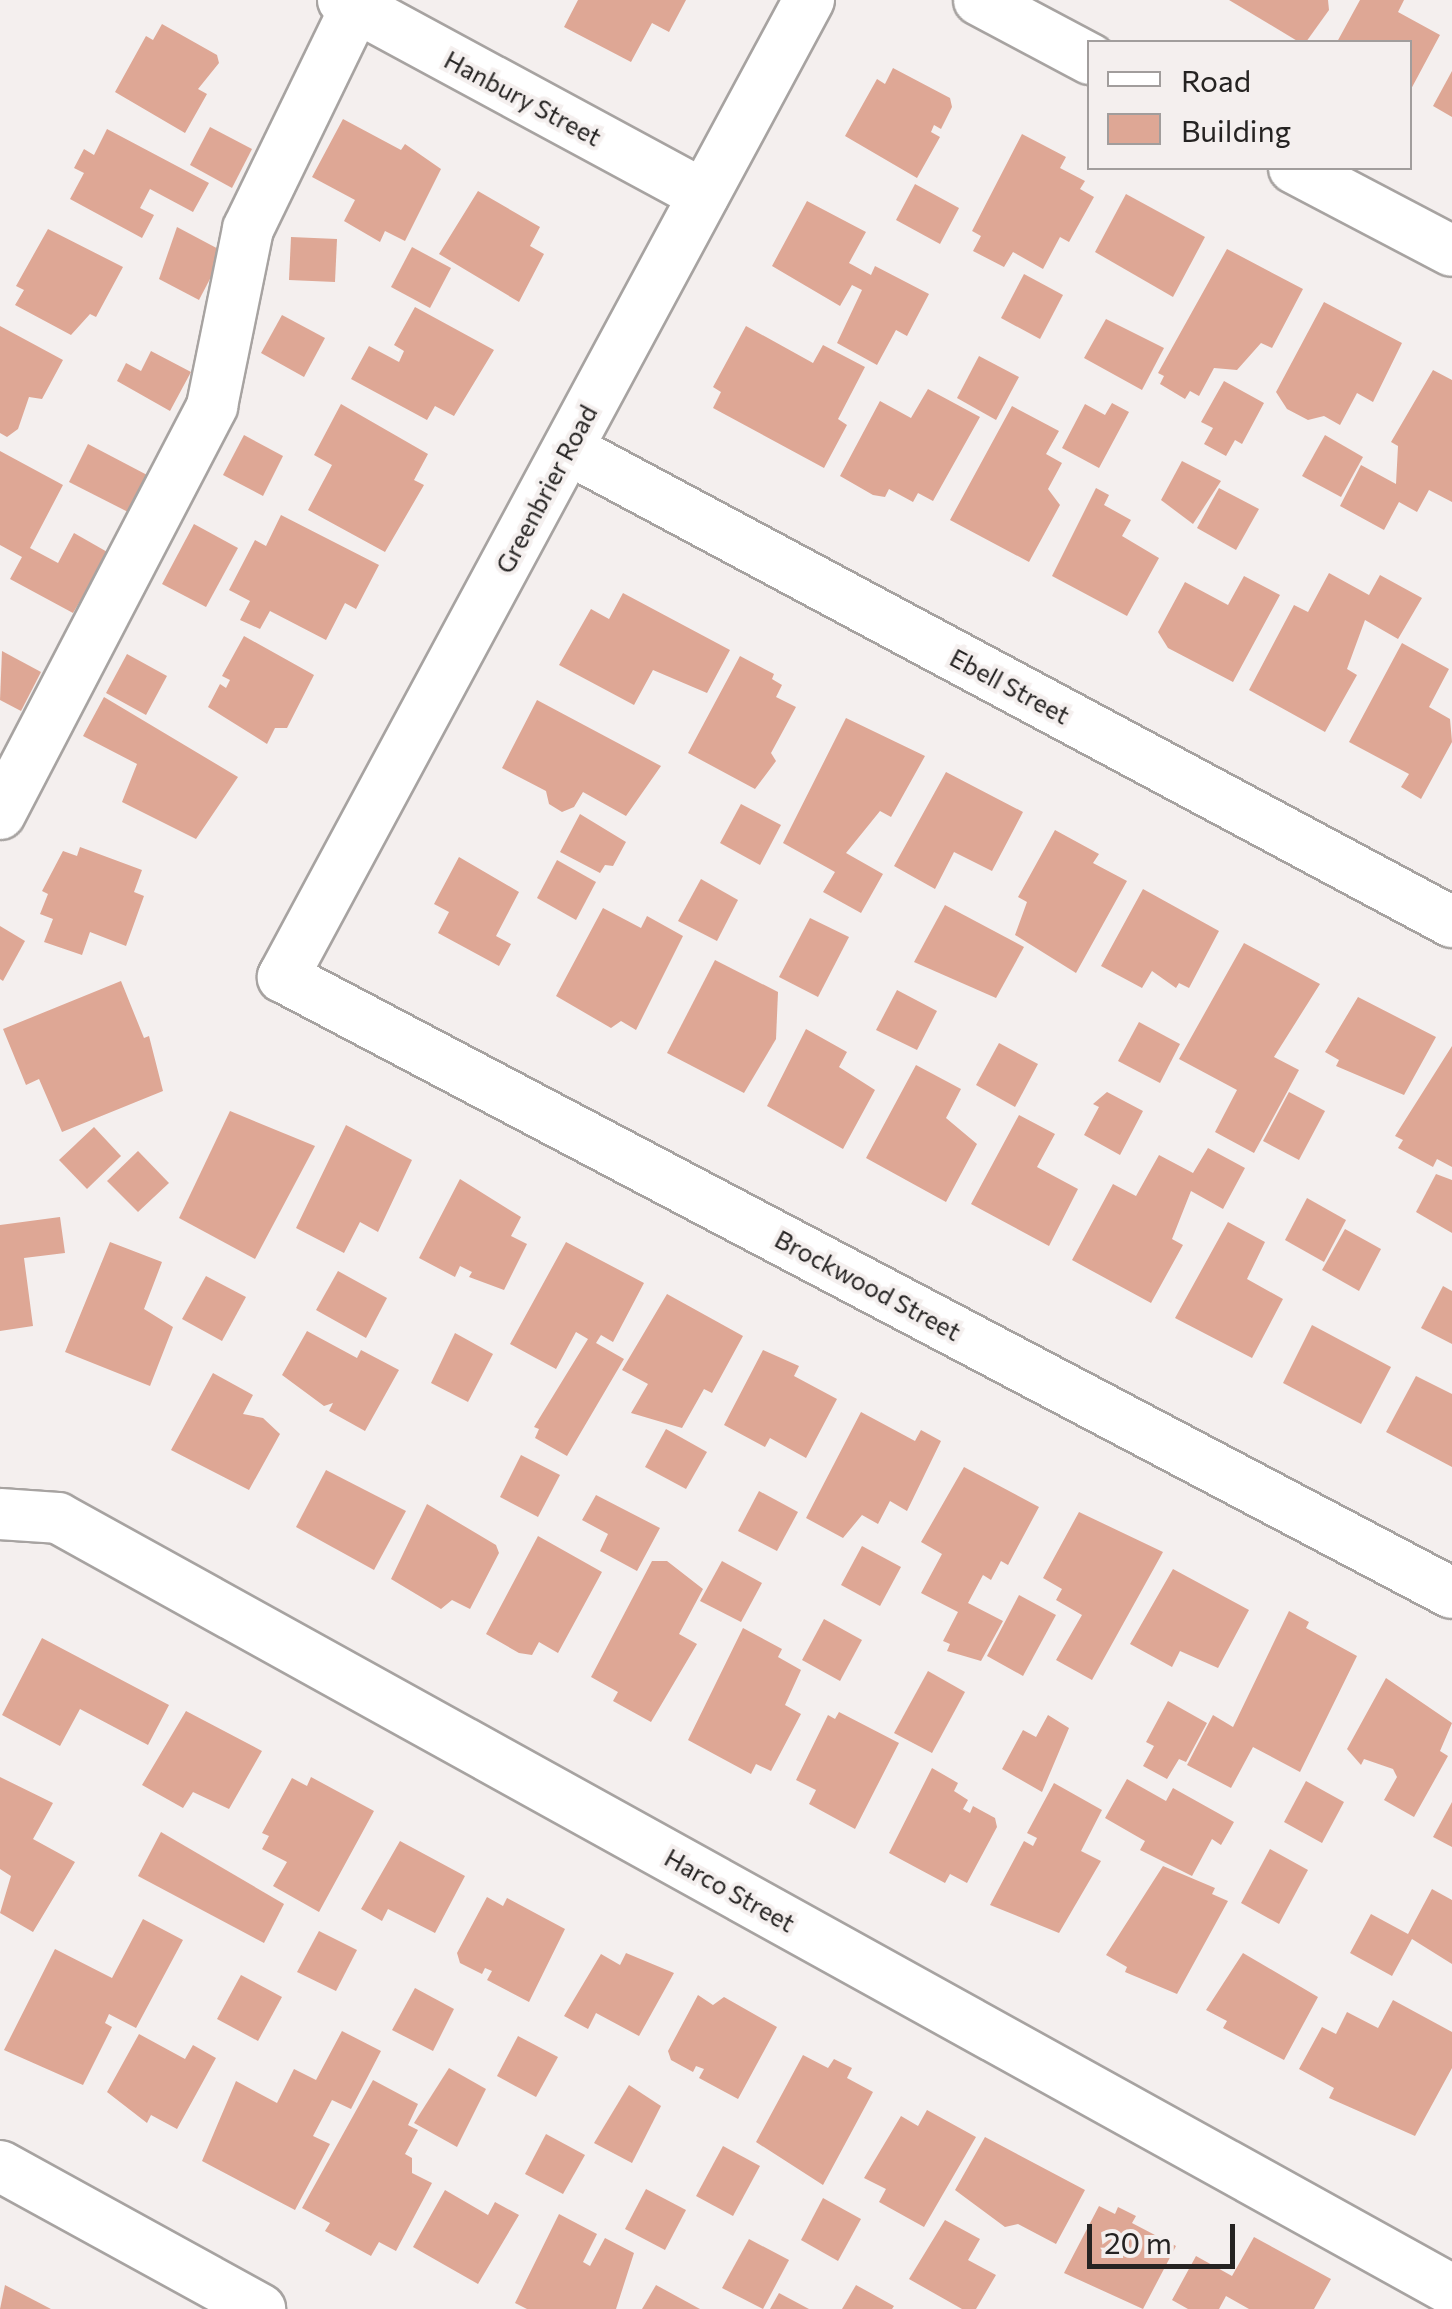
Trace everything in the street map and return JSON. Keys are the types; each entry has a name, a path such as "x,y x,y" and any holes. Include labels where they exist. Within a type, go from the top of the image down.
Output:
{"street":[{"name":"Greenbrier Road","path":"283,977 809,0"},
{"path":"979,0 1087,57"},
{"name":"Hanbury Street","path":"352,2 704,195"},
{"path":"0,814 200,435 227,352 248,229 352,2"},
{"path":"1298,170 1452,251"},
{"name":"Ebell Street","path":"568,449 1452,922"},
{"name":"Brockwood Street","path":"283,977 1452,1593"},
{"name":"Harco Street","path":"1,1513 58,1518 1452,2290"},
{"path":"0,2166 260,2309"}],"building":[{"path":"578,0 686,0 669,32 652,23 631,62 564,27"},
{"path":"1229,0 1328,0 1329,10 1307,40 1296,40"},
{"path":"1360,0 1404,0 1398,12 1440,35 1412,87 1412,40 1338,40"},
{"path":"162,24 217,55 219,63 198,89 207,94 185,133 115,92 146,36 153,40"},
{"path":"893,68 950,98 952,107 941,129 934,125 931,132 940,137 917,178 845,136 877,79 885,84"},
{"path":"1452,71 1452,117 1433,106"},
{"path":"343,119 401,150 405,144 441,169 405,241 385,231 380,242 344,221 355,200 312,177"},
{"path":"210,127 252,149 232,188 190,165"},
{"path":"107,129 209,183 193,212 150,189 140,208 154,215 142,238 70,199 84,173 74,168 84,149 94,155"},
{"path":"1022,134 1066,157 1060,168 1085,181 1080,189 1094,197 1069,242 1060,237 1043,269 1013,252 1004,267 973,251 981,236 972,231"},
{"path":"915,184 959,208 940,244 896,220"},
{"path":"478,191 540,227 530,246 544,254 519,302 439,254"},
{"path":"1126,194 1205,237 1173,297 1095,252"},
{"path":"807,201 866,232 849,263 871,275 875,266 929,294 907,336 896,330 877,365 837,343 862,290 852,285 840,306 772,266"},
{"path":"177,227 224,252 199,300 159,279"},
{"path":"48,229 123,267 96,317 90,314 71,335 15,305 24,290 16,286"},
{"path":"291,237 337,239 335,282 289,280"},
{"path":"412,247 451,268 430,308 391,287"},
{"path":"1227,249 1303,289 1272,348 1261,343 1237,370 1214,368 1199,396 1190,391 1185,399 1160,384 1164,376 1158,373"},
{"path":"1024,274 1063,295 1040,339 1001,318"},
{"path":"1324,302 1402,343 1373,402 1357,393 1340,425 1324,416 1308,420 1287,409 1276,392"},
{"path":"415,307 494,350 454,416 435,406 427,420 351,379 369,346 399,362 404,351 394,345"},
{"path":"282,315 325,338 304,377 261,353"},
{"path":"1106,319 1164,348 1142,390 1084,358"},
{"path":"0,326 63,360 42,399 29,397 18,429 7,437 0,433"},
{"path":"746,326 813,363 823,345 865,367 838,419 847,425 824,468 713,408 721,392 713,387"},
{"path":"151,351 191,372 170,411 117,381 126,363 141,371"},
{"path":"979,356 1019,377 996,420 957,398"},
{"path":"1433,370 1452,380 1452,502 1429,490 1417,512 1399,502 1384,530 1340,506 1361,465 1396,484 1398,446 1391,442"},
{"path":"1224,381 1264,403 1242,444 1235,440 1226,456 1204,444 1213,428 1201,422"},
{"path":"928,389 980,417 933,501 918,493 913,502 889,489 885,497 873,495 840,476 880,401 911,418"},
{"path":"1112,403 1129,412 1099,468 1062,448 1085,404 1105,415"},
{"path":"341,404 428,454 414,480 424,485 385,552 308,510 332,465 314,455"},
{"path":"1012,406 1059,431 1046,454 1062,463 1048,489 1060,505 1029,562 950,520"},
{"path":"244,435 283,456 263,496 223,475"},
{"path":"1325,435 1363,457 1341,497 1302,476"},
{"path":"88,444 149,476 130,513 69,482"},
{"path":"0,451 63,485 30,548 58,563 74,533 109,553 73,613 10,579 22,557 0,545"},
{"path":"1182,461 1221,481 1193,524 1161,500"},
{"path":"1096,488 1109,495 1104,505 1131,520 1122,536 1159,558 1127,616 1052,576"},
{"path":"1219,488 1259,509 1236,550 1197,528"},
{"path":"281,515 379,565 356,609 345,603 326,640 270,611 260,629 240,620 250,601 229,590 255,540 266,546"},
{"path":"194,524 238,548 206,607 162,584"},
{"path":"1329,573 1369,595 1380,575 1422,598 1398,639 1365,620 1347,669 1357,675 1325,732 1249,690 1294,605 1308,612"},
{"path":"1244,576 1280,595 1233,682 1168,648 1158,632 1185,582 1228,605"},
{"path":"623,593 730,650 707,693 653,670 634,705 559,665 591,609 609,619"},
{"path":"244,636 314,675 287,728 275,728 267,744 208,707 220,684 226,688 230,680 222,676"},
{"path":"1402,643 1449,669 1429,707 1450,719 1452,742 1421,799 1401,787 1409,774 1349,742"},
{"path":"2,651 41,672 21,711 0,700"},
{"path":"127,654 167,676 146,715 106,693"},
{"path":"740,656 774,674 772,679 782,685 776,697 796,707 771,753 776,761 755,789 688,753"},
{"path":"104,697 238,777 196,839 122,802 137,764 83,736"},
{"path":"537,700 661,766 626,816 583,792 574,807 562,812 549,804 546,791 502,768"},
{"path":"846,718 925,756 891,817 880,811 846,853 883,874 861,913 823,892 835,872 783,843"},
{"path":"946,772 1023,812 992,871 954,852 935,889 894,866"},
{"path":"741,804 781,825 760,865 720,843"},
{"path":"580,814 626,842 613,866 605,865 600,873 560,852"},
{"path":"1055,830 1099,854 1093,863 1127,881 1076,973 1015,935 1027,902 1018,897"},
{"path":"80,847 142,870 134,892 144,896 126,946 90,932 82,955 44,942 53,919 40,914 48,894 42,891 63,851 77,856"},
{"path":"459,857 519,892 496,936 511,944 499,966 438,933 449,912 434,904"},
{"path":"557,860 596,882 576,920 537,898"},
{"path":"701,879 738,900 717,941 678,921"},
{"path":"1143,889 1219,931 1189,988 1179,983 1176,988 1152,971 1142,988 1101,966"},
{"path":"945,905 1024,947 996,998 914,962"},
{"path":"603,908 641,928 647,916 683,936 636,1030 621,1021 611,1028 556,996"},
{"path":"810,918 849,937 818,997 779,977"},
{"path":"0,926 25,941 3,981 0,979"},
{"path":"1244,943 1320,984 1274,1057 1299,1070 1254,1153 1215,1132 1237,1090 1179,1059"},
{"path":"715,960 778,992 776,1039 744,1093 667,1053"},
{"path":"121,981 144,1038 149,1036 163,1091 62,1132 39,1079 26,1085 3,1029"},
{"path":"897,990 937,1011 917,1050 876,1030"},
{"path":"1358,997 1436,1037 1404,1095 1336,1066 1339,1060 1325,1052"},
{"path":"1139,1022 1180,1044 1160,1083 1118,1061"},
{"path":"806,1029 847,1052 839,1067 875,1090 843,1149 767,1106"},
{"path":"999,1043 1038,1064 1015,1107 976,1085"},
{"path":"1452,1046 1452,1167 1437,1159 1433,1167 1398,1148 1403,1140 1395,1136"},
{"path":"916,1065 961,1089 946,1118 977,1144 946,1202 866,1158"},
{"path":"1107,1092 1143,1111 1120,1155 1084,1135 1099,1107 1093,1104"},
{"path":"1289,1092 1325,1111 1299,1160 1263,1141"},
{"path":"230,1111 315,1146 255,1259 179,1218"},
{"path":"1019,1115 1055,1134 1037,1167 1078,1189 1049,1246 971,1204"},
{"path":"346,1125 412,1160 378,1232 360,1222 344,1253 296,1228"},
{"path":"94,1127 121,1156 87,1189 59,1160"},
{"path":"1208,1148 1245,1168 1223,1209 1191,1191 1172,1239 1183,1245 1151,1303 1072,1260 1113,1184 1136,1196 1159,1155 1193,1173"},
{"path":"138,1151 169,1183 138,1212 107,1181"},
{"path":"1436,1174 1452,1180 1452,1233 1416,1212"},
{"path":"460,1179 521,1217 511,1236 527,1244 504,1290 469,1277 472,1272 460,1266 455,1277 419,1258"},
{"path":"1307,1198 1346,1220 1324,1262 1285,1240"},
{"path":"60,1217 65,1253 24,1258 33,1326 0,1331 0,1225"},
{"path":"1228,1222 1265,1242 1247,1279 1283,1299 1252,1358 1175,1318"},
{"path":"1345,1229 1381,1249 1359,1291 1322,1270"},
{"path":"110,1242 162,1262 144,1309 173,1327 150,1386 65,1352"},
{"path":"566,1242 644,1283 613,1342 601,1335 596,1343 624,1359 567,1456 535,1438 539,1429 534,1427 588,1339 576,1332 556,1369 510,1344"},
{"path":"338,1271 387,1298 366,1338 316,1310"},
{"path":"206,1276 246,1297 222,1341 182,1319"},
{"path":"1443,1286 1452,1291 1452,1344 1421,1328"},
{"path":"667,1294 743,1336 712,1393 704,1389 682,1428 631,1413 648,1384 622,1370"},
{"path":"1312,1325 1391,1367 1361,1424 1283,1383"},
{"path":"307,1331 357,1358 361,1350 399,1370 365,1431 329,1411 333,1403 324,1406 282,1375"},
{"path":"455,1333 493,1354 468,1402 431,1383"},
{"path":"763,1350 799,1366 794,1376 837,1399 806,1458 770,1438 765,1447 724,1425"},
{"path":"213,1373 253,1395 243,1414 263,1418 280,1434 249,1490 171,1450"},
{"path":"1416,1376 1452,1394 1452,1467 1386,1432"},
{"path":"861,1412 915,1441 921,1430 941,1441 907,1511 890,1501 878,1524 862,1515 843,1538 806,1518"},
{"path":"666,1429 707,1452 686,1489 645,1467"},
{"path":"521,1455 560,1475 538,1517 500,1497"},
{"path":"964,1467 1039,1507 1008,1565 1001,1561 991,1580 983,1575 968,1603 1003,1621 981,1661 947,1651 950,1644 943,1641 958,1612 921,1593 942,1554 921,1542"},
{"path":"326,1470 406,1511 374,1570 296,1527"},
{"path":"759,1491 798,1512 777,1551 738,1531"},
{"path":"596,1495 660,1528 637,1571 600,1551 608,1534 582,1520"},
{"path":"427,1504 496,1545 499,1553 470,1609 452,1600 441,1609 391,1579"},
{"path":"1079,1512 1163,1552 1092,1680 1056,1660 1082,1615 1056,1600 1062,1589 1043,1578"},
{"path":"538,1536 602,1572 558,1653 539,1642 532,1655 519,1653 486,1634"},
{"path":"862,1546 901,1567 880,1606 841,1585"},
{"path":"652,1561 667,1561 703,1589 679,1634 697,1644 651,1722 613,1701 618,1692 591,1677"},
{"path":"722,1561 762,1583 741,1622 700,1601"},
{"path":"1173,1569 1249,1610 1218,1668 1180,1651 1172,1667 1130,1644"},
{"path":"1019,1595 1056,1615 1023,1676 987,1656"},
{"path":"1289,1611 1309,1622 1306,1628 1357,1656 1300,1772 1253,1747 1231,1788 1187,1765 1213,1715 1233,1727"},
{"path":"824,1619 862,1640 840,1681 802,1660"},
{"path":"743,1628 782,1649 778,1657 801,1670 785,1705 801,1714 771,1771 756,1764 751,1774 688,1740"},
{"path":"42,1638 169,1705 148,1745 80,1709 60,1746 2,1715"},
{"path":"928,1671 965,1692 932,1753 894,1733"},
{"path":"1386,1678 1452,1723 1440,1751 1448,1756 1414,1817 1384,1800 1397,1777 1393,1769 1364,1759 1361,1765 1347,1749"},
{"path":"1168,1701 1207,1723 1186,1762 1179,1759 1167,1779 1143,1766 1154,1746 1146,1742"},
{"path":"186,1711 262,1751 229,1809 193,1792 183,1808 142,1785"},
{"path":"839,1712 899,1743 855,1829 809,1804 816,1790 796,1780 828,1715 835,1719"},
{"path":"1048,1715 1069,1728 1042,1792 1002,1769 1023,1730 1036,1737"},
{"path":"932,1768 958,1783 954,1791 968,1800 963,1809 970,1813 973,1806 995,1818 997,1827 967,1883 950,1874 945,1883 889,1853"},
{"path":"0,1777 53,1803 33,1839 75,1862 33,1932 0,1913 11,1876 0,1869"},
{"path":"311,1777 374,1811 319,1912 273,1886 287,1862 262,1849 269,1836 262,1833 292,1778 307,1786"},
{"path":"1127,1779 1166,1801 1173,1788 1234,1822 1221,1845 1212,1839 1192,1876 1140,1850 1145,1841 1105,1818"},
{"path":"1306,1781 1344,1802 1322,1843 1284,1822"},
{"path":"1054,1783 1102,1810 1081,1851 1101,1861 1059,1933 990,1905 1024,1841 1033,1846 1037,1838 1027,1833"},
{"path":"1452,1802 1452,1847 1433,1837"},
{"path":"161,1832 284,1904 264,1943 138,1876"},
{"path":"400,1841 465,1876 435,1933 388,1909 382,1921 361,1909"},
{"path":"1270,1849 1308,1870 1279,1924 1241,1903"},
{"path":"1163,1866 1215,1888 1212,1894 1228,1901 1177,1994 1125,1972 1127,1967 1106,1955"},
{"path":"1432,1889 1452,1900 1452,1964 1412,1939 1392,1976 1350,1953 1371,1914 1408,1934"},
{"path":"487,1897 503,1906 507,1898 565,1929 529,2002 487,1980 492,1971 485,1968 482,1974 460,1963 457,1953"},
{"path":"143,1919 183,1940 136,2028 109,2014 105,2023 112,2027 83,2085 4,2050 55,1949 112,1978"},
{"path":"319,1931 357,1950 336,1991 297,1972"},
{"path":"626,1953 674,1973 639,2036 596,2013 588,2029 564,2016 601,1954 620,1965"},
{"path":"1243,1953 1318,1997 1284,2060 1223,2028 1227,2021 1206,2010"},
{"path":"241,1975 282,1997 258,2041 217,2019"},
{"path":"415,1988 454,2009 433,2051 392,2030"},
{"path":"698,1995 713,2005 724,1997 777,2027 738,2099 699,2078 704,2069 696,2066 693,2072 671,2060 668,2051"},
{"path":"1393,2000 1452,2032 1452,2068 1415,2136 1329,2098 1334,2088 1299,2069 1322,2027 1336,2034 1347,2012 1378,2028"},
{"path":"342,2031 381,2051 351,2109 332,2100 313,2136 330,2144 295,2210 202,2161 236,2081 277,2103 294,2069 316,2080"},
{"path":"139,2034 185,2059 193,2045 216,2058 177,2129 151,2115 147,2123 107,2092"},
{"path":"518,2036 558,2057 536,2097 497,2076"},
{"path":"803,2055 828,2068 834,2059 852,2068 847,2078 873,2092 823,2185 756,2142"},
{"path":"449,2068 486,2089 457,2147 414,2123"},
{"path":"373,2080 418,2104 408,2125 418,2130 405,2154 412,2158 412,2173 432,2183 396,2251 379,2242 371,2256 325,2231 330,2223 302,2208"},
{"path":"629,2085 661,2106 632,2163 594,2143"},
{"path":"927,2110 976,2137 924,2227 879,2202 886,2189 864,2178 901,2116 918,2126"},
{"path":"546,2134 585,2155 563,2194 525,2174"},
{"path":"985,2137 1085,2190 1056,2244 1018,2224 1005,2227 955,2190"},
{"path":"723,2146 760,2166 733,2216 696,2196"},
{"path":"646,2189 686,2210 665,2250 625,2229"},
{"path":"445,2190 488,2215 495,2202 519,2215 478,2284 413,2247"},
{"path":"823,2198 861,2219 838,2261 801,2240"},
{"path":"1099,2206 1115,2214 1118,2207 1136,2216 1132,2223 1176,2246 1143,2309 1064,2273"},
{"path":"559,2214 597,2234 583,2262 590,2266 605,2238 634,2253 616,2309 527,2309 515,2303"},
{"path":"945,2220 980,2239 968,2260 996,2275 976,2309 962,2309 909,2279"},
{"path":"1254,2237 1331,2279 1314,2309 1249,2309 1226,2296 1219,2309 1188,2309 1172,2300 1196,2256 1232,2276"},
{"path":"749,2239 789,2260 763,2309 722,2288"},
{"path":"5,2285 51,2309 0,2309"},
{"path":"656,2285 700,2309 642,2309"},
{"path":"856,2285 894,2306 842,2309"},
{"path":"779,2293 809,2309 770,2309"}]}
